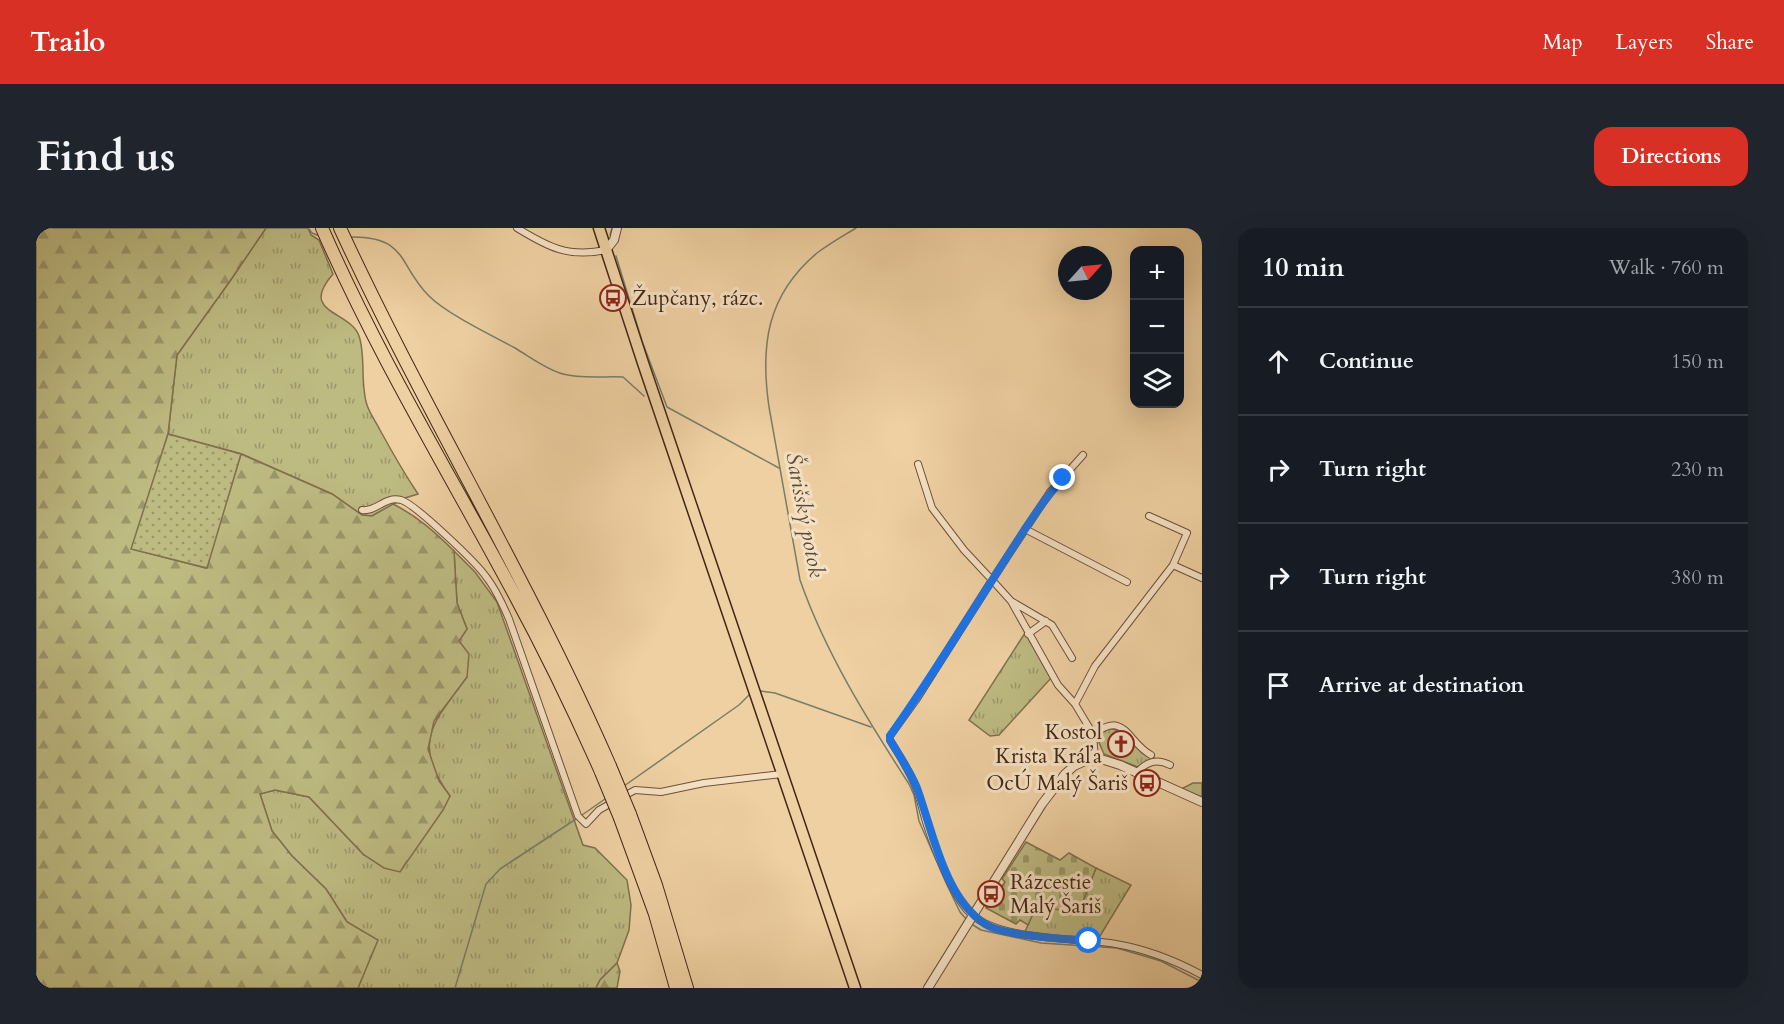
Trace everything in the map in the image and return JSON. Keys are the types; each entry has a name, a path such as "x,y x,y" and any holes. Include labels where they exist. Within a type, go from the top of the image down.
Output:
{"highway":[{"path":"322,228 398,385 527,618 580,725 606,769"},
{"path":"340,228 368,289 560,656 625,816 656,885 687,988"},
{"path":"625,816 676,988"}],"main road":[{"path":"599,228 855,988"}],"street":[{"path":"517,228 546,245 562,251 597,252 606,250 614,240 616,228"},
{"path":"970,920 969,913 950,880 928,829 916,786 890,740 890,736 916,700 1050,492 1083,455"},
{"path":"918,464 932,508 964,550 1011,601 1058,685 1075,704 1093,735 1095,758"},
{"path":"362,510 369,511 390,499 407,502 459,548 486,576 501,600 509,619 582,822 586,824 599,810 635,790 661,792 704,783 782,774"},
{"path":"1075,704 1095,666 1173,565 1187,533 1149,516"},
{"path":"1026,529 1128,582"},
{"path":"1173,565 1202,578"},
{"path":"1011,601 1052,625 1072,658"},
{"path":"1028,634 1046,621"},
{"path":"1093,735 1104,726 1119,727 1128,732 1143,751 1151,755"},
{"path":"928,988 1050,792 1071,768 1095,758 1120,765 1202,802"},
{"path":"1137,772 1144,765 1153,761 1159,760 1170,765"},
{"path":"970,920 1013,932 1116,944 1166,958 1202,975"}],"green space":[{"path":"36,228 266,228 177,355 168,434 132,549 206,568 241,454 332,494 362,515 372,516 393,504 425,525 454,551 457,603 467,629 459,641 469,654 467,677 434,721 428,749 439,781 450,796 443,810 400,872 384,868 364,855 309,797 275,790 260,794 272,831 292,856 326,889 347,922 378,940 358,988 36,988"},
{"path":"266,228 308,228 311,235 319,240 333,274 324,287 321,297 323,304 354,328 359,336 367,405 418,494 405,498 372,516 362,515 332,494 242,454 168,434 177,355"},
{"path":"168,434 241,454 207,568 131,549"},
{"path":"454,551 475,572 497,602 583,845 595,848 627,880 631,905 629,930 617,963 600,980 596,988 358,988 377,940 347,922 326,889 292,856 272,831 260,794 275,790 309,797 364,855 450,796 431,761 429,747 436,721 467,677 459,641 467,629 457,603"},
{"path":"1025,633 1029,635 1053,676 999,735 990,736 969,720"},
{"path":"1108,728 1124,732 1142,753 1156,759 1138,767 1104,754 1097,738"},
{"path":"1193,783 1202,783 1202,797 1184,790 1183,788"},
{"path":"1026,842 1060,860 1069,853 1096,868 1079,912 1037,905 1028,925 1020,920 1016,924 986,908 1005,882 1002,879"},
{"path":"1096,868 1131,885 1097,941 1025,932 1037,904 1079,912"},
{"path":"617,963 620,971 617,988 596,988 600,980"}],"waterway":[{"path":"308,228 312,233 322,237"},
{"path":"610,235 612,228"},
{"name":"Šarišský potok","path":"856,228 817,253 800,269 777,304 767,342 766,384 769,407 800,580 810,607 835,660 909,784 914,795 919,821 960,912 967,920"},
{"path":"350,237 382,241 392,247 400,254 419,285 437,303 545,366 570,376 623,377 644,396"},
{"path":"616,256 642,341 667,407 779,468"},
{"path":"761,691 775,693 871,727"},
{"path":"624,786 739,705 749,695"},
{"path":"582,815 605,799"},
{"path":"455,988 486,884 500,869 576,819"},
{"name":"Šarišský potok","path":"973,925 981,930 1041,943 1117,948 1161,961 1202,982"}],"place":[{"name":"Župčany, rázc.","path":"613,298"},
{"name":"Kostol Krista Kráľa","path":"1121,744"},
{"name":"OcÚ Malý Šariš","path":"1147,783"},
{"name":"Rázcestie Malý Šariš","path":"991,894"}],"route":[{"path":"1063,478 1050,492 916,700 890,736 890,740 916,786 928,829 950,880 969,913 986,925 1013,932 1089,941"}]}
